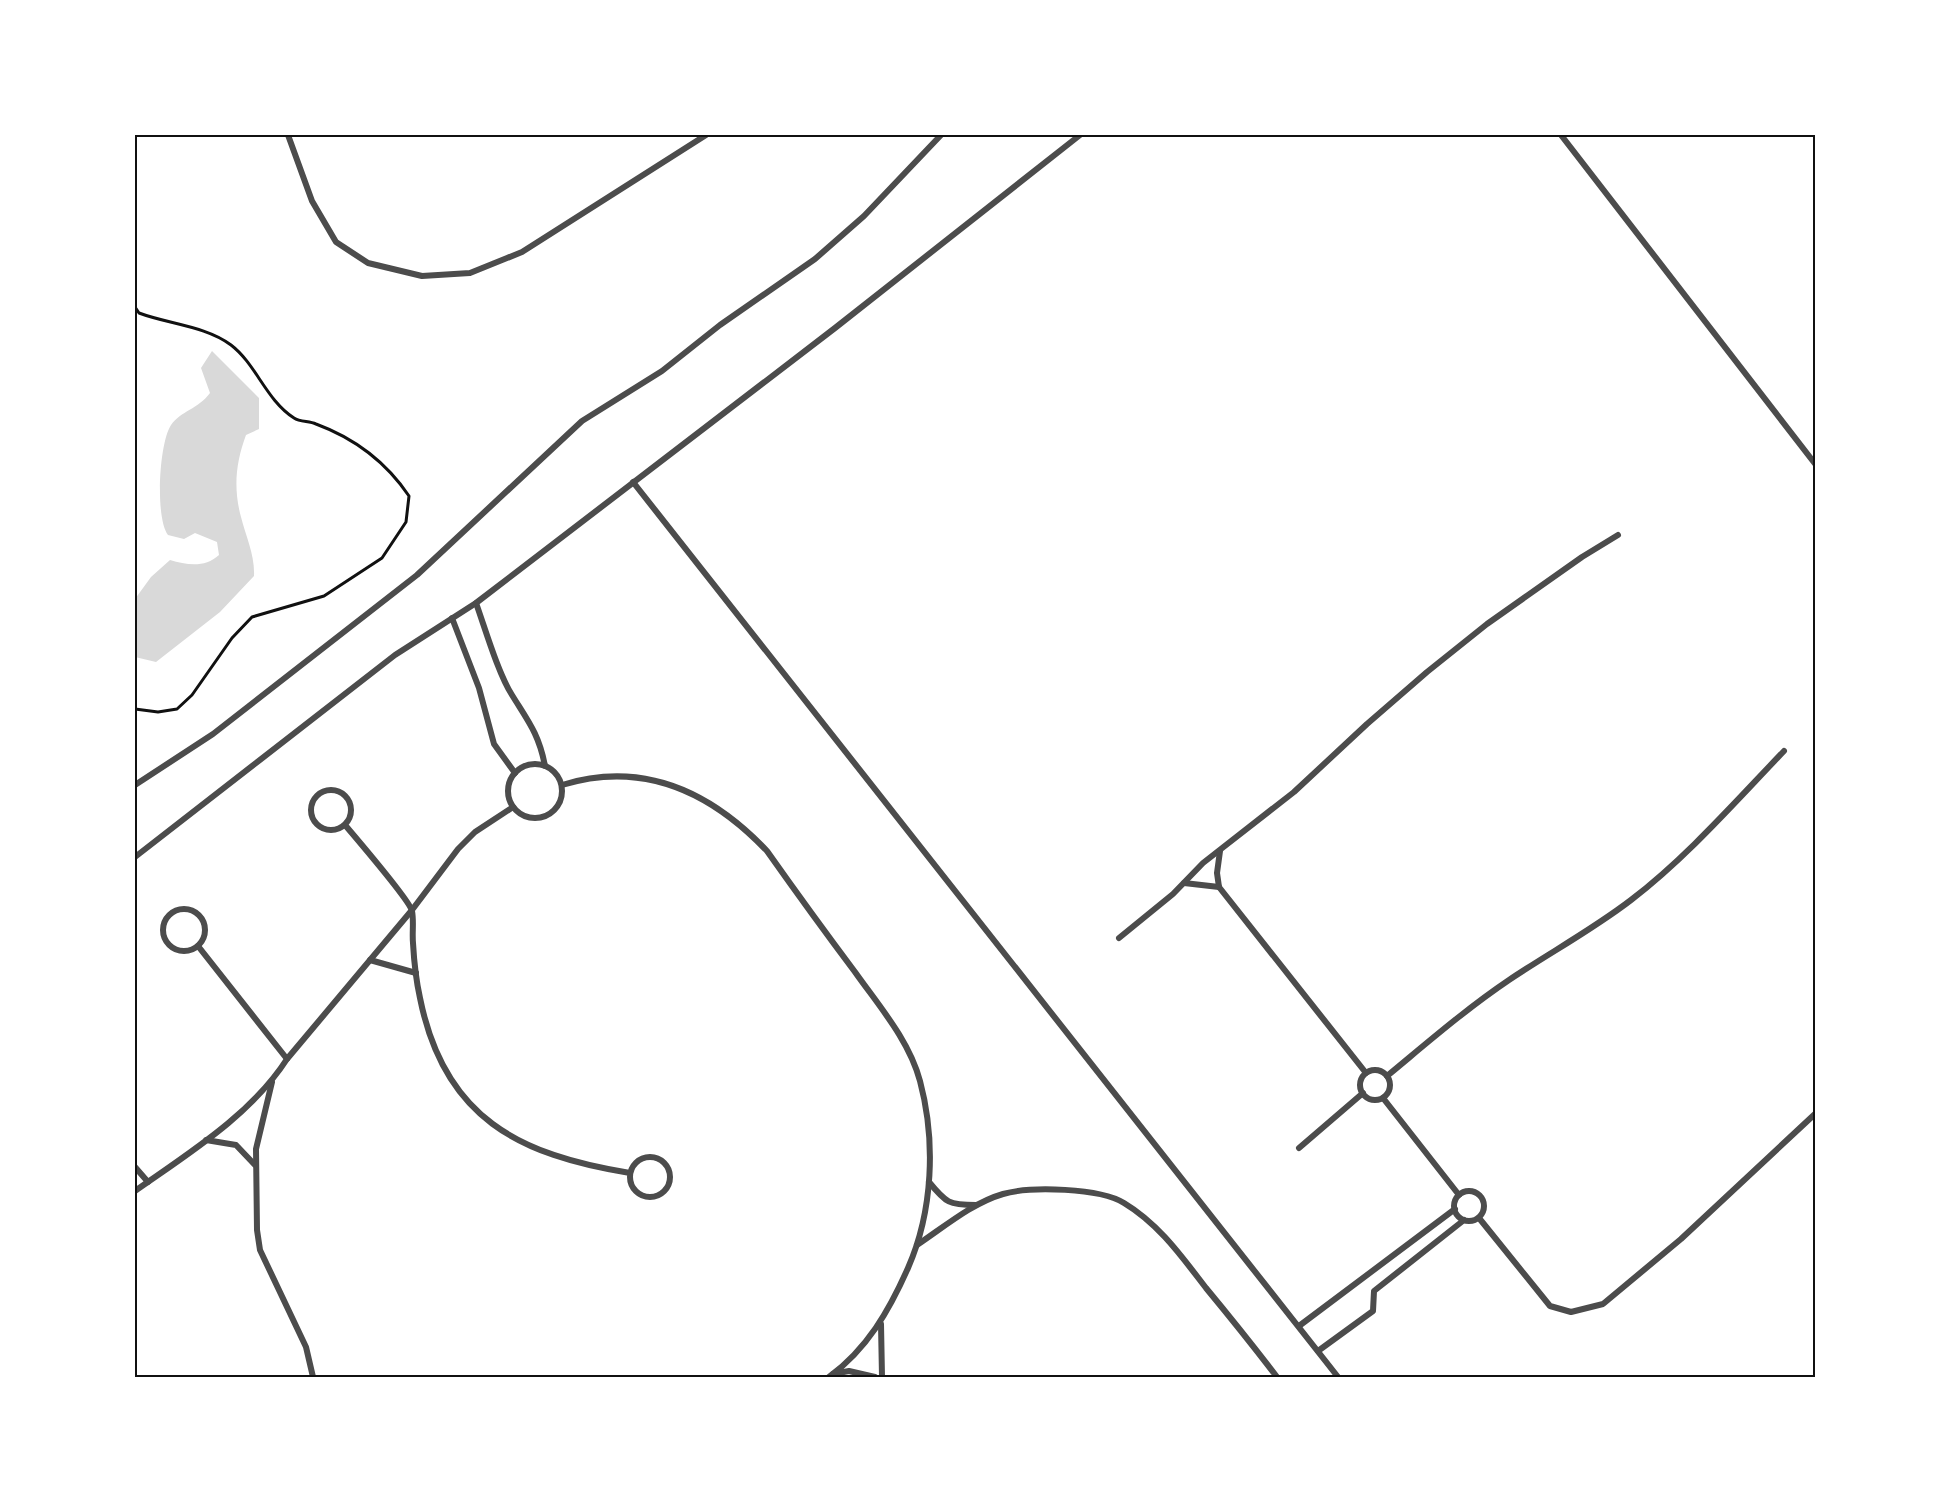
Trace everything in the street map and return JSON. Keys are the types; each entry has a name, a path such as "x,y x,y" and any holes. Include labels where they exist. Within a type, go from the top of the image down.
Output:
{"street":[{"path":"288,135 312,201 336,242 368,263 422,276 470,273 522,252 611,193 706,135"},
{"path":"135,785 213,734 417,575 582,421 662,371 720,325 815,259 864,216 941,135"},
{"path":"135,857 395,655 476,603 835,328 1080,135"},
{"path":"1561,135 1816,465"},
{"path":"633,482 1338,1377"},
{"path":"1119,938 1135,927 1220,850 1294,792 1367,724 1487,624 1582,557 1618,535"},
{"path":"476,603 511,694 523,708 538,738 544,766"},
{"path":"452,618 479,688 494,744 515,773"},
{"path":"1387,1076 1430,1040 1509,981 1574,942 1632,900 1674,863 1785,751"},
{"path":"529,765 544,766 553,771 562,785 559,804 545,816 528,817 513,807 508,790 515,773 529,765"},
{"path":"562,785 609,776 636,777 666,784 719,808 744,827 767,851 898,1032 920,1080 927,1119 929,1182 923,1229 896,1294 871,1338 830,1376"},
{"path":"326,789 339,790 349,800 352,813 345,825 333,830 315,822 312,816 312,803 320,792 326,789"},
{"path":"135,1191 238,1115 272,1082 287,1059 412,910 458,849 475,832 513,807"},
{"path":"345,825 412,910 416,973 430,1036 450,1078 471,1106 496,1129 532,1148 569,1161 630,1173"},
{"path":"1220,850 1217,873 1219,887 1366,1073"},
{"path":"1184,883 1219,887"},
{"path":"180,910 194,912 203,921 205,934 198,946 192,950 178,950 168,942 164,929 165,923 174,912 180,910"},
{"path":"198,946 287,1059"},
{"path":"370,960 416,973"},
{"path":"1377,1070 1387,1076 1390,1084 1389,1092 1383,1098 1368,1099 1363,1094 1360,1087 1366,1073 1377,1070"},
{"path":"272,1082 256,1149 255,1192 260,1250 306,1347 313,1377"},
{"path":"1299,1148 1363,1094"},
{"path":"1383,1098 1459,1195"},
{"path":"1479,1218 1550,1306 1571,1312 1591,1309 1603,1304 1681,1239 1816,1113"},
{"path":"205,1140 236,1145 256,1166"},
{"path":"656,1157 666,1165 670,1178 665,1190 647,1197 636,1191 630,1173 643,1158 656,1157"},
{"path":"135,1167 148,1182"},
{"path":"929,1182 944,1201 954,1205 980,1205"},
{"path":"917,1246 980,1205 1003,1194 1040,1189 1080,1191 1122,1201 1152,1222 1277,1377"},
{"path":"1459,1195 1468,1191 1477,1193 1484,1200 1484,1210 1479,1218"},
{"path":"1299,1326 1455,1209 1459,1195"},
{"path":"1455,1209 1464,1220"},
{"path":"1318,1352 1373,1311 1374,1292 1464,1220 1479,1218"},
{"path":"881,1321 882,1377"},
{"path":"830,1376 849,1371 875,1377"}],"path":[{"path":"135,307 139,313 215,336 231,345 279,404 295,419 316,424 372,454 393,473 409,496 406,522 382,558 324,596 252,617 232,638 192,695 177,709 158,712 135,709"}],"shaded area":[{"path":"212,351 259,398 259,429 246,435 238,465 236,485 253,561 254,576 220,612 156,662 135,657 135,599 151,577 170,560 202,564 219,555 217,542 195,533 184,539 168,535 161,513 160,497 161,463 167,434 175,420 200,403 210,393 201,368"}]}
